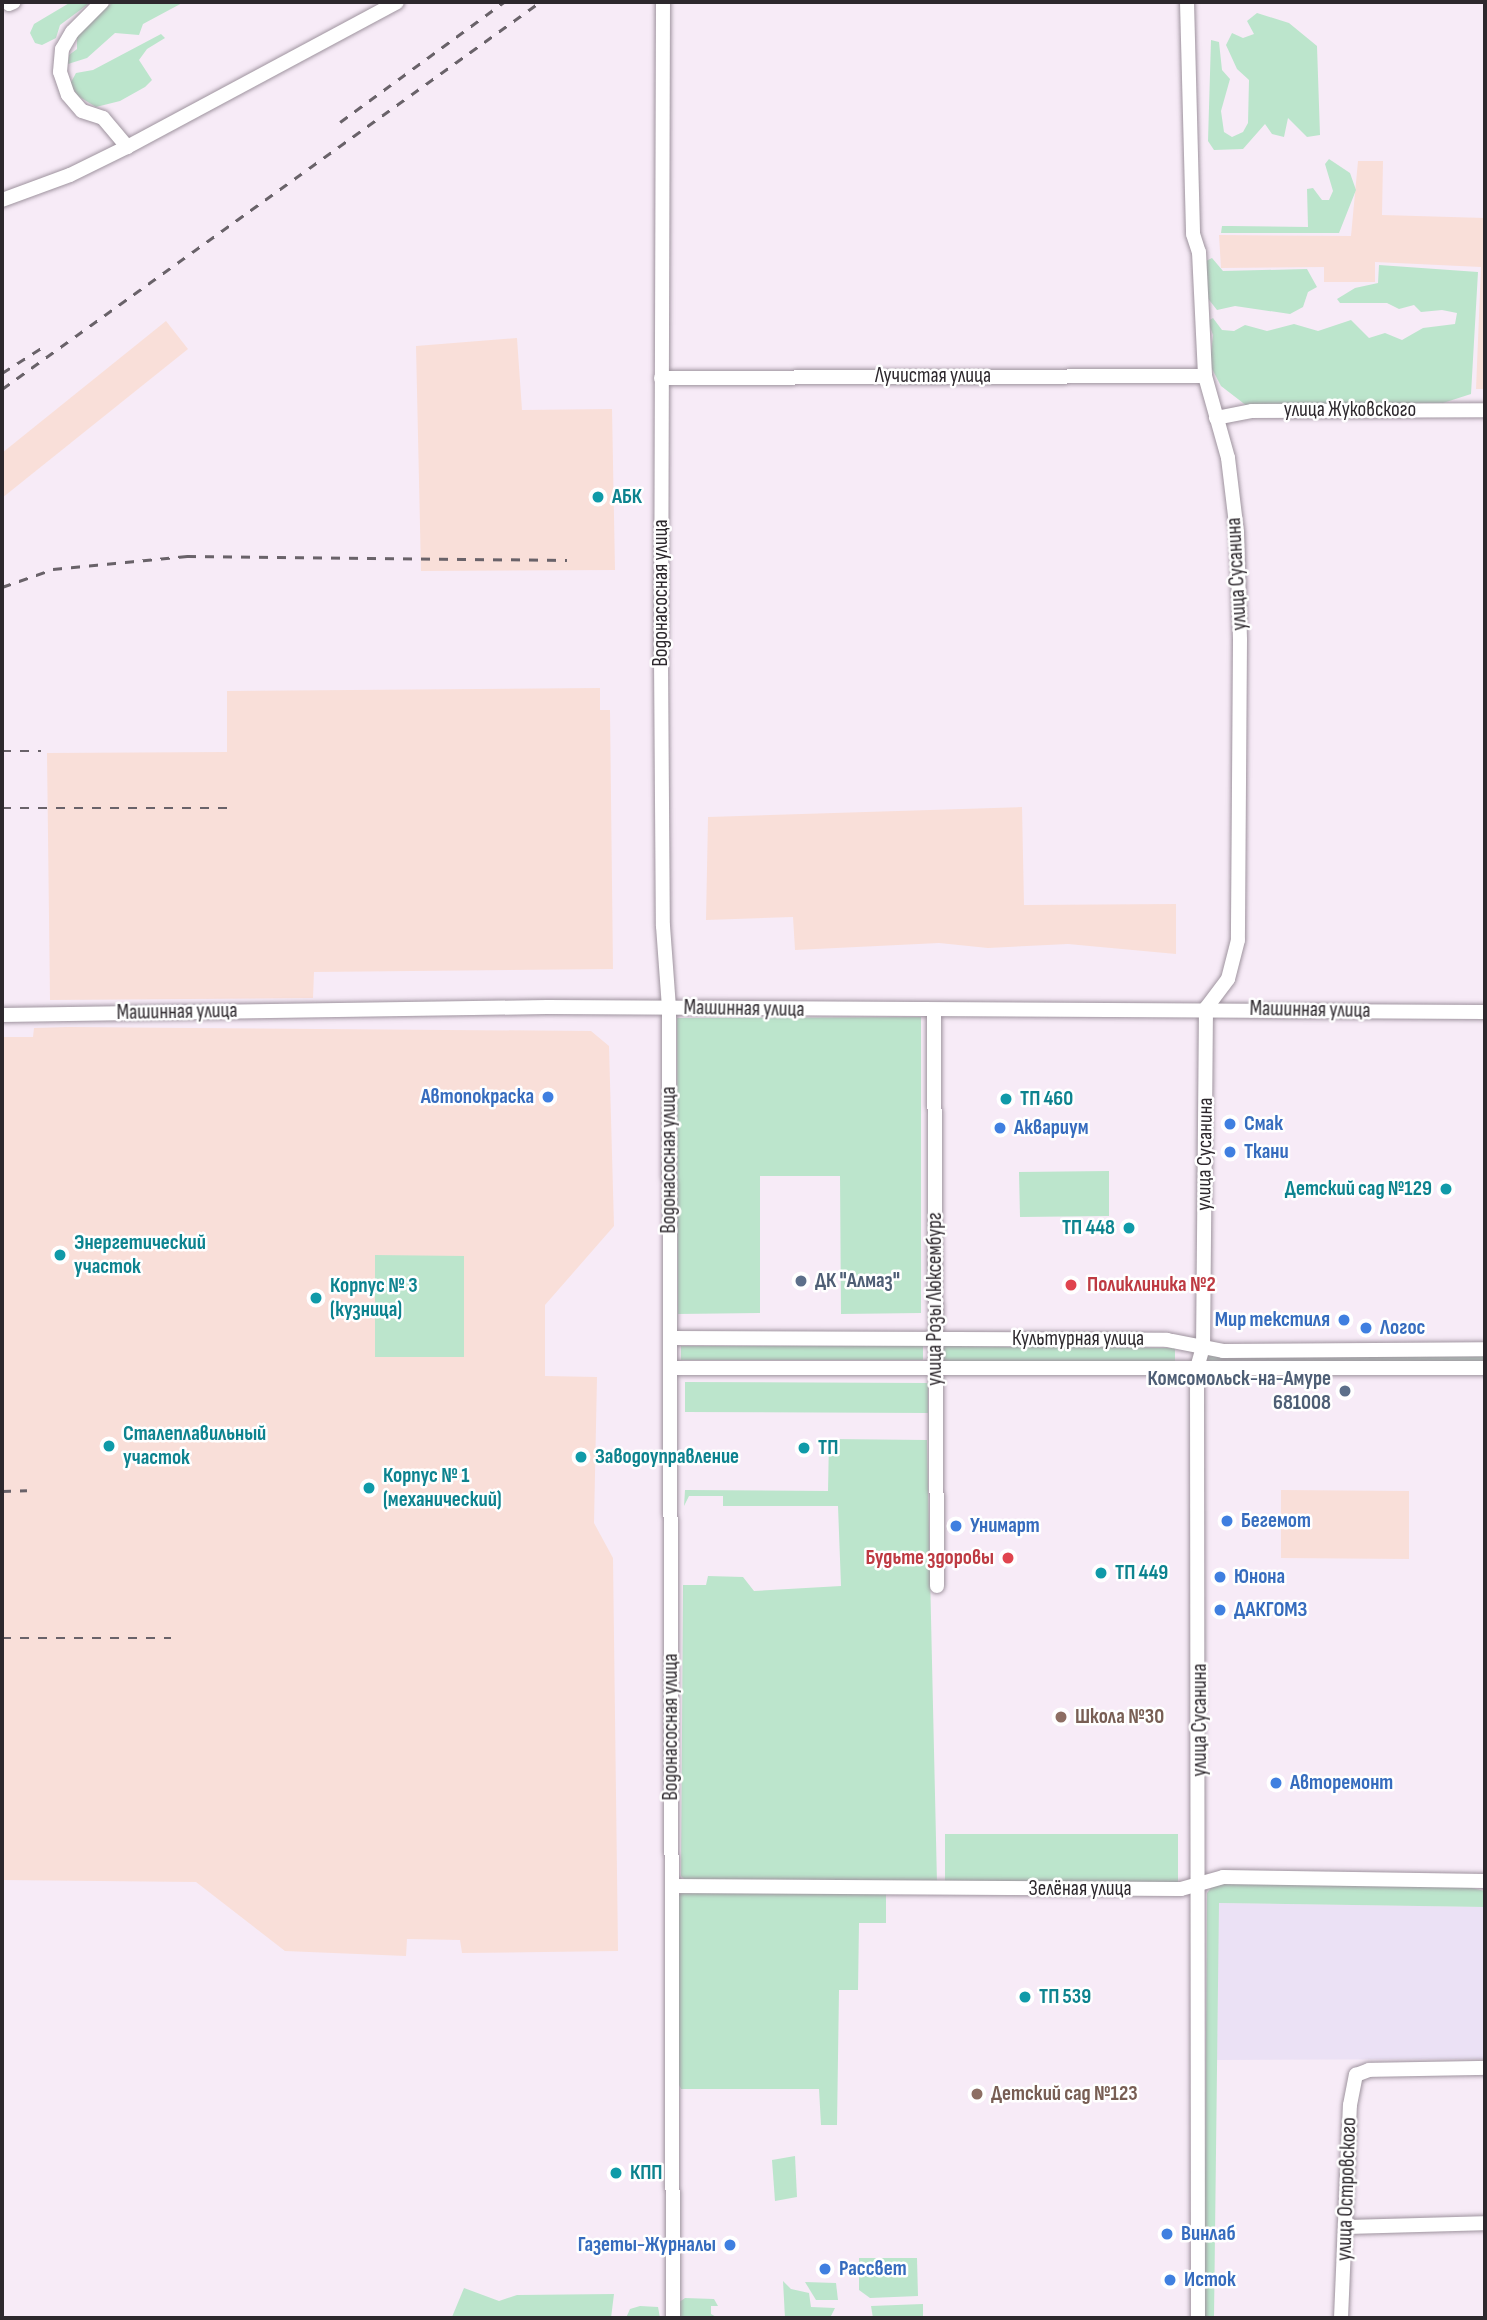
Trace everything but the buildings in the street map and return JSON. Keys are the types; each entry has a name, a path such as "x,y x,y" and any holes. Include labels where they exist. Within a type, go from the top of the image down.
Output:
{"street":[{"path":"102,2 72,32 62,49 60,72 68,96 82,111 103,118 127,147"},
{"path":"2,200 70,175 127,147 397,2"},
{"name":"Водонасосная улица","path":"663,2 663,912 669,1007 673,2318"},
{"name":"улица Сусанина","path":"1187,2 1193,234 1199,252 1205,376 1227,458 1237,532 1238,940 1228,979 1206,1008 1203,1347 1197,1368 1201,1885 1198,2318"},
{"name":"Лучистая улица","path":"661,378 1205,376"},
{"name":"улица Жуковского","path":"1216,418 1277,410 1485,410"},
{"name":"Машинная улица","path":"2,1014 669,1007 934,1012 1206,1008 1485,1012"},
{"name":"улица Розы Люксембург","path":"934,1012 937,1586"},
{"name":"Культурная улица","path":"670,1339 1167,1340 1223,1350 1485,1349"},
{"name":"Культурная улица","path":"670,1368 1485,1368"},
{"name":"Зелёная улица","path":"672,1886 943,1890 1201,1885 1223,1877 1485,1881"},
{"name":"улица Островского","path":"1341,2318 1352,2082 1356,2075 1369,2070 1485,2068"},
{"path":"1345,2227 1485,2223"}],"shaded area":[{"path":"1358,161 1383,161 1382,215 1485,218 1485,389 1476,389 1481,267 1375,262 1375,282 1324,282 1324,267 1221,268 1219,235 1351,236"},
{"path":"166,321 188,349 2,498 2,453"},
{"path":"517,338 522,410 612,409 615,570 421,571 416,346"},
{"path":"600,688 600,710 610,710 613,969 314,972 313,998 50,1000 47,753 227,752 227,691"},
{"path":"1022,807 1024,905 1176,904 1176,954 1068,944 988,948 939,943 795,950 793,917 706,920 708,817"},
{"path":"34,1028 591,1031 609,1046 614,1226 545,1305 545,1376 597,1377 594,1523 613,1558 618,1951 462,1953 460,1940 407,1939 406,1956 285,1951 196,1882 2,1880 2,1037 33,1037"},
{"path":"1281,1490 1409,1491 1409,1559 1281,1558"},
{"path":"1218,1903 1485,1907 1485,2059 1217,2060"}],"green space":[{"path":"71,2 91,2 60,25 56,38 42,45 35,43 30,33 34,24"},
{"path":"114,2 184,2 143,24 139,35 115,33 87,58 68,64 69,55 77,49 77,36 94,15"},
{"path":"1257,13 1289,23 1317,46 1320,135 1307,137 1288,118 1284,137 1272,134 1265,124 1243,149 1214,150 1208,141 1211,40 1219,42 1222,70 1230,79 1221,111 1224,132 1232,137 1243,132 1248,123 1249,80 1237,69 1226,45 1232,33 1243,38 1254,34 1247,21"},
{"path":"161,34 165,38 147,49 139,60 152,80 120,101 96,107 78,96 70,84 76,73 93,70"},
{"path":"1329,159 1350,173 1356,190 1339,233 1221,233 1222,226 1308,227 1307,189 1313,188 1322,200 1329,200 1333,191 1325,164"},
{"path":"1212,258 1223,271 1307,269 1317,287 1308,292 1303,307 1290,314 1235,306 1217,310 1206,296 1206,261"},
{"path":"1379,265 1478,272 1471,394 1443,403 1247,406 1221,386 1210,365 1213,335 1208,321 1213,318 1222,330 1234,331 1245,325 1267,331 1294,324 1318,331 1351,320 1369,338 1385,333 1402,340 1423,328 1455,324 1457,313 1442,310 1421,312 1414,305 1399,309 1387,303 1340,303 1337,299 1355,288 1378,283"},
{"path":"921,1017 921,1313 841,1314 840,1176 760,1176 760,1313 678,1314 677,1018"},
{"path":"1109,1171 1109,1216 1020,1217 1019,1172"},
{"path":"375,1255 464,1256 464,1357 375,1357"},
{"path":"681,1346 923,1346 923,1360 681,1360"},
{"path":"943,1346 1175,1348 1175,1362 943,1361"},
{"path":"1485,1354 1485,1364 1205,1363 1205,1355"},
{"path":"685,1382 928,1383 928,1413 685,1412"},
{"path":"829,1439 927,1440 937,1883 687,1882 681,1876 683,1585 706,1585 708,1576 743,1577 754,1591 841,1586 838,1506 723,1506 723,1496 689,1496 684,1506 685,1490 828,1491"},
{"path":"945,1834 1178,1834 1178,1883 945,1883"},
{"path":"1215,1883 1458,1885 1485,1891 1485,1907 1219,1903 1214,2318 1204,2318 1207,1893"},
{"path":"686,1890 886,1893 886,1923 859,1923 858,1990 839,1990 837,2125 821,2125 819,2089 681,2089 677,2081 678,1895"},
{"path":"795,2156 797,2197 775,2201 772,2160"},
{"path":"859,2258 917,2258 918,2296 870,2298 859,2290"},
{"path":"783,2281 791,2289 809,2293 811,2307 835,2308 830,2318 785,2318"},
{"path":"805,2282 836,2283 838,2300 816,2300"},
{"path":"464,2288 499,2301 517,2295 614,2294 611,2318 452,2317"},
{"path":"685,2298 714,2299 718,2306 711,2306 711,2314 718,2318 678,2318 678,2303"},
{"path":"923,2304 923,2318 873,2318 871,2306"},
{"path":"640,2306 658,2307 660,2318 626,2318 630,2309"}],"railway":[{"path":"340,122 504,2"},
{"path":"2,389 540,2"},
{"path":"2,373 46,345"},
{"path":"2,587 53,569 187,556 567,560"},
{"path":"2,751 41,751"},
{"path":"2,808 231,808"},
{"path":"2,1491 27,1490"},
{"path":"2,1638 171,1638"}],"place":[{"name":"АБК","path":"598,497"},
{"name":"Автопокраска","path":"548,1097"},
{"name":"ТП 460","path":"1006,1099"},
{"name":"Смак","path":"1230,1124"},
{"name":"Аквариум","path":"1000,1128"},
{"name":"Ткани","path":"1230,1152"},
{"name":"Детский сад №129","path":"1446,1189"},
{"name":"ТП 448","path":"1129,1228"},
{"name":"Энергетический участок","path":"60,1255"},
{"name":"ДК \"Алмаз\"","path":"801,1281"},
{"name":"Поликлиника №2","path":"1071,1285"},
{"name":"Корпус № 3 (кузница)","path":"316,1298"},
{"name":"Мир текстиля","path":"1344,1320"},
{"name":"Логос","path":"1366,1328"},
{"name":"Комсомольск-на-Амуре 681008","path":"1345,1391"},
{"name":"Сталеплавильный участок","path":"109,1446"},
{"name":"ТП","path":"804,1448"},
{"name":"Заводоуправление","path":"581,1457"},
{"name":"Корпус № 1 (механический)","path":"369,1488"},
{"name":"Бегемот","path":"1227,1521"},
{"name":"Унимарт","path":"956,1526"},
{"name":"Будьте здоровы","path":"1008,1558"},
{"name":"ТП 449","path":"1101,1573"},
{"name":"Юнона","path":"1220,1577"},
{"name":"ДАКГОМЗ","path":"1220,1610"},
{"name":"Школа №30","path":"1061,1717"},
{"name":"Авторемонт","path":"1276,1783"},
{"name":"ТП 539","path":"1025,1997"},
{"name":"Детский сад №123","path":"977,2094"},
{"name":"КПП","path":"616,2173"},
{"name":"Винлаб","path":"1167,2234"},
{"name":"Газеты-Журналы","path":"730,2245"},
{"name":"Рассвет","path":"825,2269"},
{"name":"Исток","path":"1170,2280"}]}
